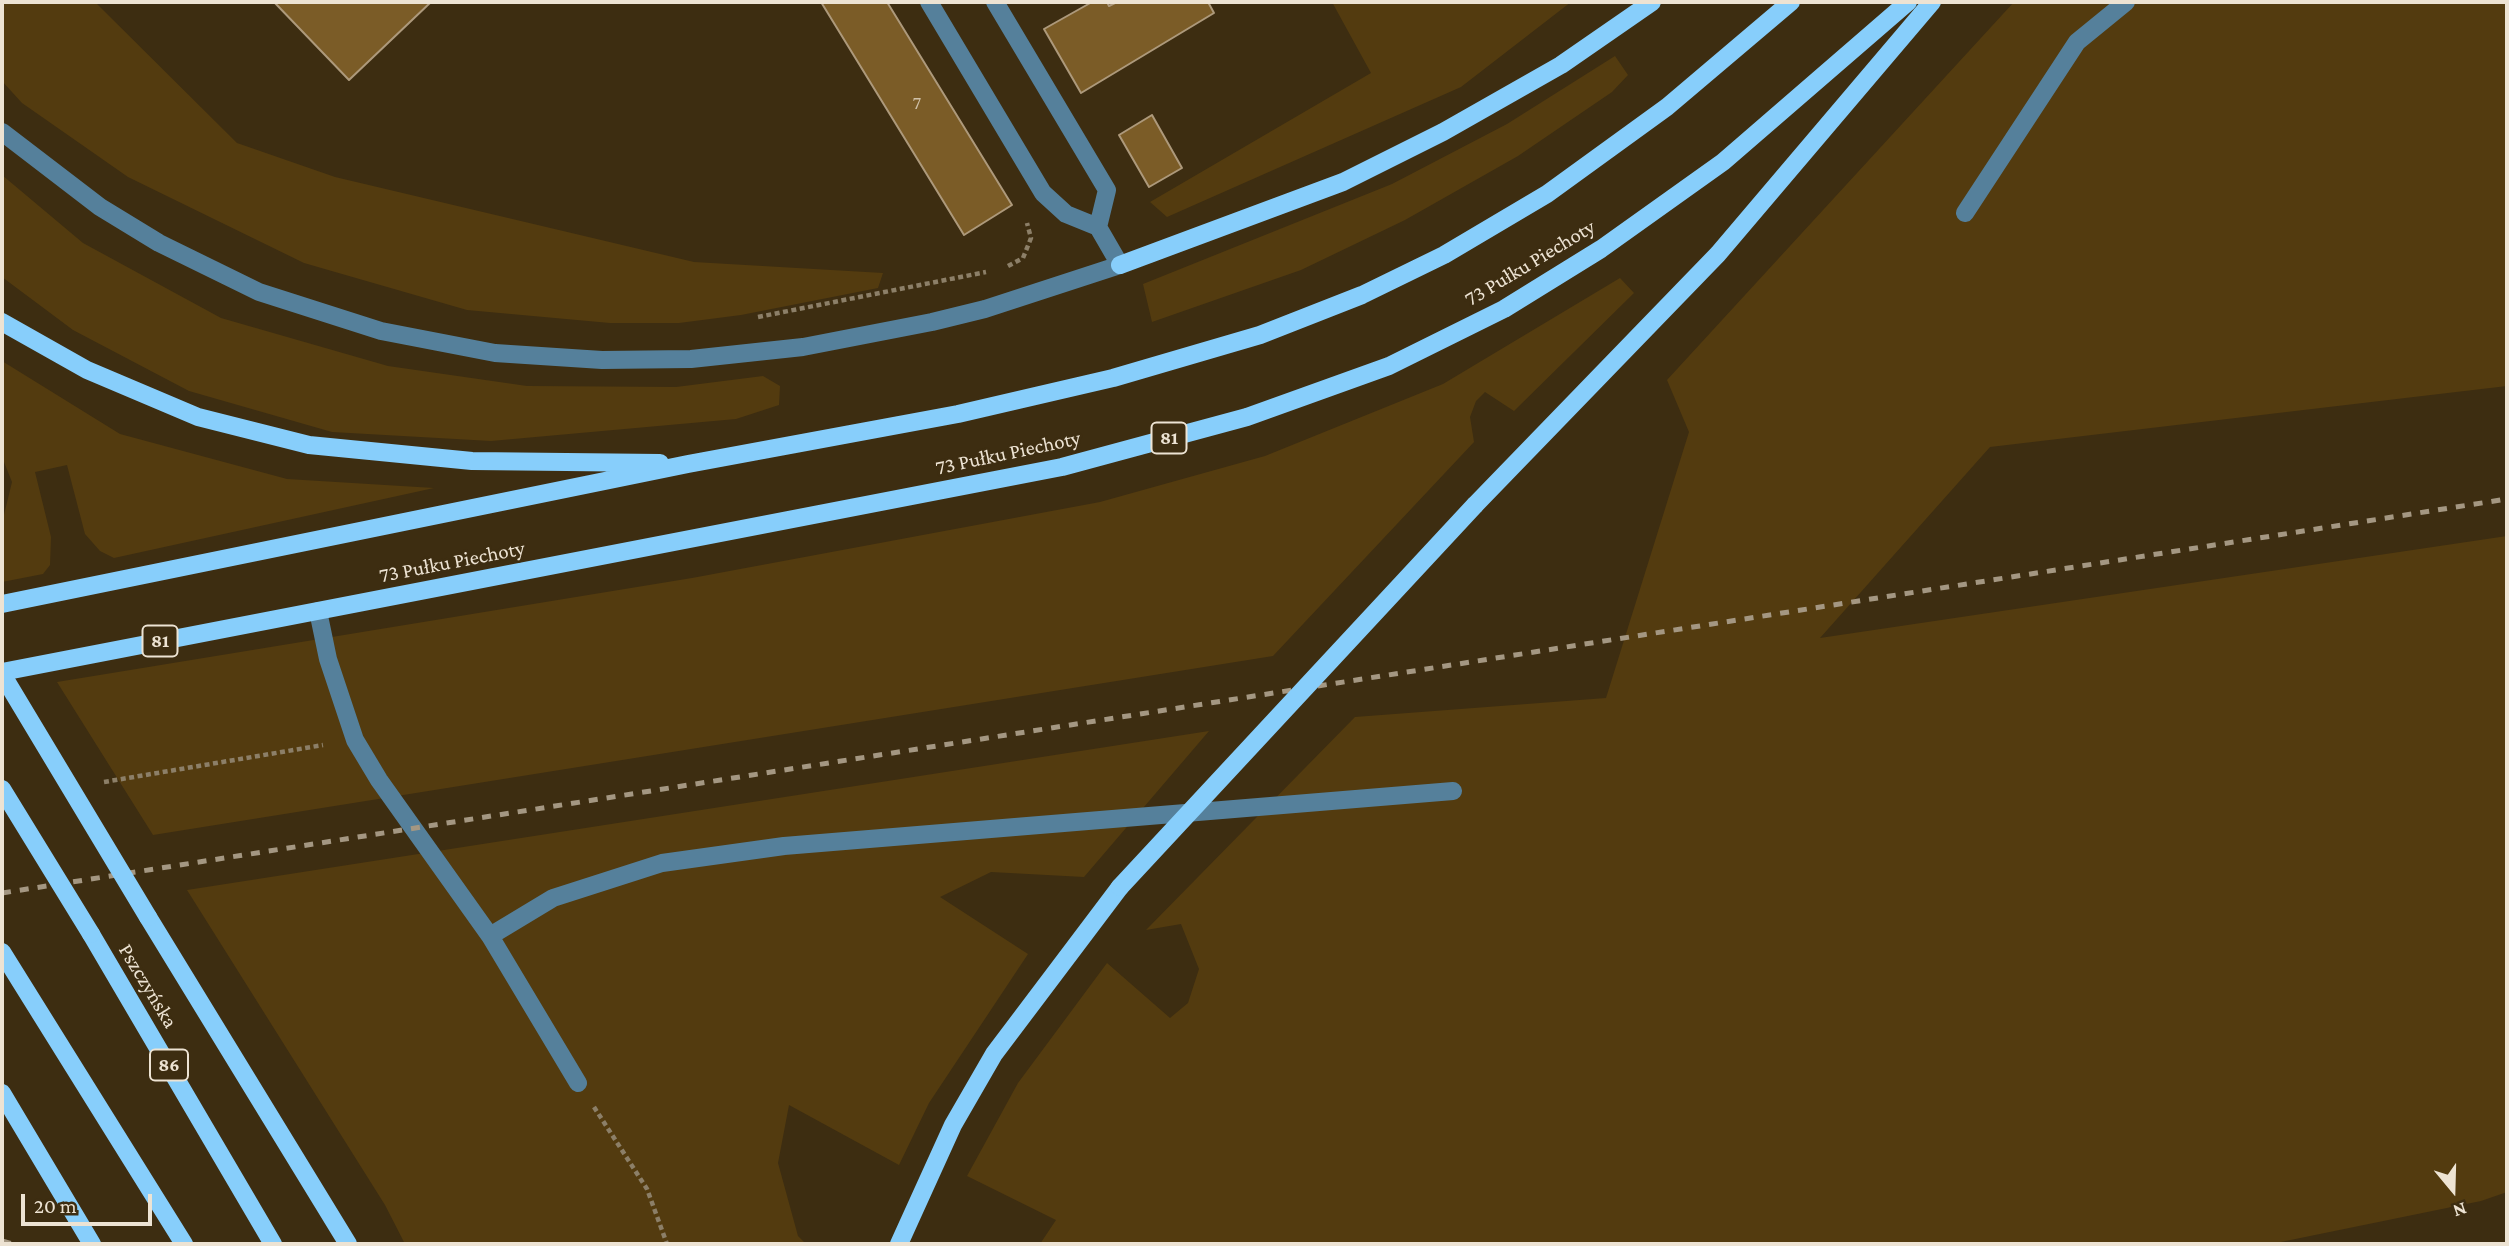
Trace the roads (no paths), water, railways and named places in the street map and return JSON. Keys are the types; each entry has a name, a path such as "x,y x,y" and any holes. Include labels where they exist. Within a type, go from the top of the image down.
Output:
{"main road":[{"path":"1120,265 1343,182 1443,132 1560,65 1652,2"},
{"path":"2,604 688,464 958,414 1113,378 1260,335 1362,295 1444,254 1547,194 1667,107 1791,2"},
{"name":"73 Pułku Piechoty","path":"2,673 1062,467 1247,417 1389,366 1504,309 1601,249 1723,162 1908,2"},
{"path":"899,1244 953,1125 994,1054 1120,887 1475,505 1718,254 1932,2"},
{"path":"2,322 87,370 198,416 309,445 472,461 589,460 688,464"},
{"path":"2,673 348,1244"},
{"name":"Pszczyńska","path":"2,789 91,934 273,1244"},
{"path":"2,952 146,1179 184,1244"},
{"path":"2,1093 92,1244"}],"street":[{"path":"2,132 100,207 159,243 259,292 381,331 495,353 602,360 691,359 803,347 971,312 1120,265 1098,227 1066,214 1043,193 929,2"},
{"path":"995,2 1107,190 1098,227"},
{"path":"1965,213 2077,42 2126,2"},
{"path":"318,611 328,659 355,740 379,780 490,936 578,1083"},
{"path":"490,936 553,898 662,863 784,846 1453,791"}],"railway":[{"path":"2,893 2507,499"},
{"path":"2,1241 13,1244"}]}
